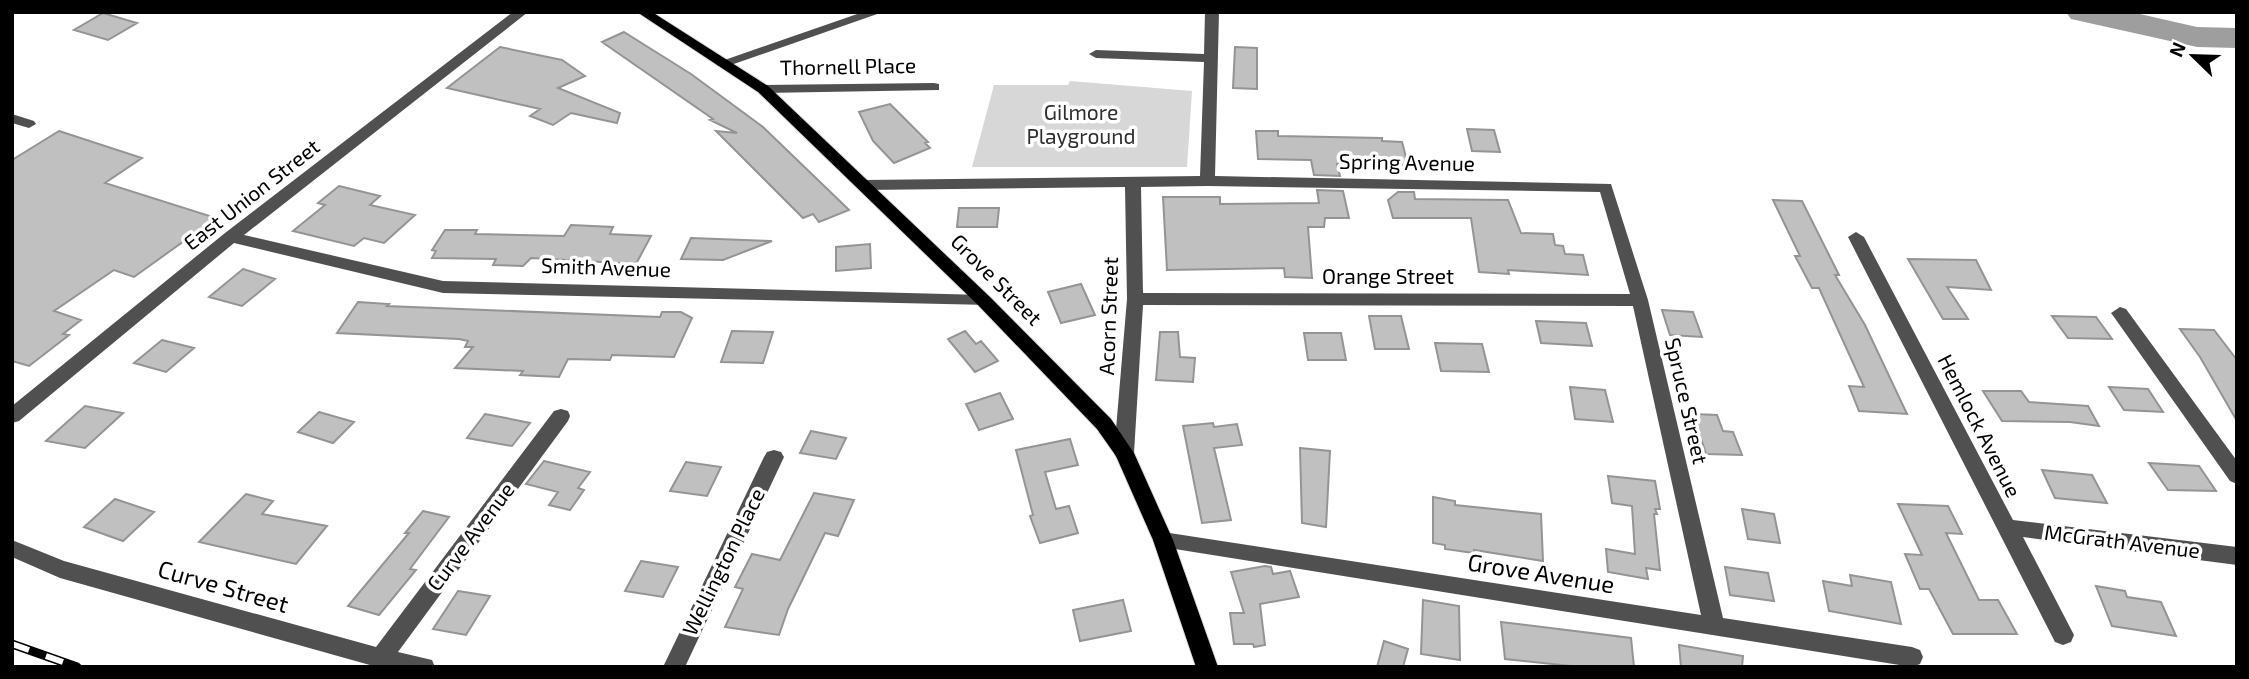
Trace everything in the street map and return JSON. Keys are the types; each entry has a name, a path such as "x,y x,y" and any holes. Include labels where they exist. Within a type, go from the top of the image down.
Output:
{"main road":[{"name":"Grove Street","path":"643,12 763,89 984,301 1104,424 1124,453 1163,540 1207,667"}],"street":[{"name":"East Union Street","path":"12,416 231,237 522,12"},
{"path":"723,63 877,12"},
{"path":"1208,181 1212,12"},
{"path":"1096,54 1212,58"},
{"name":"Thornell Place","path":"763,89 934,87"},
{"path":"12,118 29,124"},
{"name":"Spring Avenue","path":"864,185 1133,180 1606,187"},
{"name":"Acorn Street","path":"1124,453 1135,299 1133,180"},
{"name":"Spruce Street","path":"1606,187 1640,300 1715,628"},
{"name":"Smith Avenue","path":"231,237 443,286 984,301"},
{"name":"Hemlock Avenue","path":"1856,237 2063,635"},
{"name":"Orange Street","path":"1135,299 1640,300"},
{"path":"2120,313 2237,476"},
{"name":"Curve Avenue","path":"381,658 561,416"},
{"name":"Wellington Place","path":"674,667 774,457"},
{"name":"McGrath Avenue","path":"2006,527 2237,556"},
{"name":"Grove Avenue","path":"1163,540 1912,657"},
{"name":"Curve Street","path":"12,548 60,569 381,658 424,667"}],"green space":[{"name":"Gilmore Playground","path":"1070,81 1192,91 1187,167 972,167 994,85 1068,85"}],"building":[{"path":"103,13 137,23 108,40 74,30"},
{"path":"624,32 691,74 763,127 849,210 819,222 813,214 803,218 716,131 737,133 710,120 713,119 602,42"},
{"path":"500,47 562,60 585,76 558,88 620,113 617,123 571,113 553,125 530,116 540,109 447,88"},
{"path":"1235,47 1257,48 1257,89 1233,88"},
{"path":"890,104 928,142 925,143 930,148 894,163 873,141 859,112"},
{"path":"1467,129 1494,130 1500,152 1472,151"},
{"path":"59,131 142,158 105,183 216,218 134,277 114,270 54,311 81,320 63,334 69,335 29,366 12,361 12,160"},
{"path":"1256,131 1278,131 1278,136 1382,138 1382,141 1402,142 1408,165 1337,164 1340,176 1314,175 1311,160 1258,159"},
{"path":"339,186 380,196 370,205 415,215 384,243 364,238 354,246 293,231 325,205 318,203"},
{"path":"1317,190 1343,191 1349,218 1325,218 1324,227 1308,227 1312,278 1285,277 1284,268 1167,270 1163,197 1220,197 1220,204 1319,203"},
{"path":"1398,192 1414,192 1415,199 1508,200 1521,233 1553,234 1555,245 1563,246 1565,254 1583,255 1588,275 1508,270 1509,274 1479,272 1471,218 1393,218 1388,200"},
{"path":"1773,200 1802,201 1839,275 1835,275 1865,325 1907,414 1859,411 1849,386 1864,387 1819,288 1812,288 1795,256 1800,256"},
{"path":"959,208 999,208 997,227 957,227"},
{"path":"571,225 613,227 610,234 651,236 636,264 531,258 523,266 493,265 496,259 432,258 436,251 432,250 445,230 477,230 475,234 564,236"},
{"path":"691,238 772,241 723,260 681,259"},
{"path":"870,244 871,268 836,271 836,247"},
{"path":"1908,259 1976,260 1991,290 1947,287 1968,319 1943,319"},
{"path":"243,269 275,279 242,306 209,297"},
{"path":"1081,284 1095,315 1061,323 1048,292"},
{"path":"358,302 389,304 387,306 660,317 662,312 681,312 692,318 674,357 612,355 610,360 568,359 559,377 520,375 523,371 455,368 473,347 465,347 468,341 459,339 337,333"},
{"path":"1662,310 1693,312 1702,337 1670,335"},
{"path":"1369,316 1401,316 1409,349 1375,349"},
{"path":"2052,316 2096,317 2112,339 2068,338"},
{"path":"1536,321 1586,323 1592,346 1541,343"},
{"path":"2180,329 2214,330 2237,360 2237,421 2200,357"},
{"path":"732,331 773,332 763,363 721,362"},
{"path":"965,331 976,344 981,341 998,361 975,372 948,339"},
{"path":"1160,332 1178,332 1180,357 1195,358 1193,382 1156,380"},
{"path":"1304,333 1341,333 1346,360 1308,360"},
{"path":"162,340 194,348 166,372 134,363"},
{"path":"1435,343 1482,344 1489,372 1441,371"},
{"path":"1570,387 1605,390 1613,422 1575,419"},
{"path":"2109,387 2148,389 2163,412 2124,410"},
{"path":"1983,391 2021,391 2029,402 2088,406 2099,426 2070,422 2002,421"},
{"path":"1000,393 1013,419 979,430 966,404"},
{"path":"85,406 123,413 85,448 46,441"},
{"path":"319,412 354,422 333,443 298,432"},
{"path":"485,414 530,423 512,446 467,438"},
{"path":"1693,414 1717,415 1723,431 1733,432 1742,455 1706,454"},
{"path":"1213,423 1214,427 1237,424 1242,445 1214,448 1231,520 1202,523 1183,426"},
{"path":"811,431 846,438 836,459 800,453"},
{"path":"1070,439 1078,465 1045,472 1056,509 1069,506 1078,533 1040,543 1030,516 1033,515 1016,450"},
{"path":"1300,448 1330,451 1326,527 1302,523"},
{"path":"544,461 590,472 578,488 584,490 570,510 549,505 558,492 526,484"},
{"path":"686,462 721,467 707,496 670,491"},
{"path":"2149,463 2199,466 2216,491 2168,490"},
{"path":"2042,470 2092,475 2107,503 2055,498"},
{"path":"1608,476 1655,481 1660,509 1655,509 1657,514 1654,514 1660,570 1646,568 1648,579 1608,572 1606,549 1635,554 1632,506 1612,503"},
{"path":"814,493 854,500 838,536 825,533 788,609 779,635 725,627 743,589 735,587 752,554 780,560"},
{"path":"246,494 273,501 262,514 327,526 296,564 199,542"},
{"path":"1433,497 1455,501 1455,505 1541,514 1543,561 1474,550 1474,553 1445,549 1445,545 1433,543"},
{"path":"115,499 154,512 123,541 84,527"},
{"path":"1898,504 1948,506 1962,534 1946,533 1979,600 1998,600 2017,634 1953,634 1929,589 1920,589 1905,554 1922,555"},
{"path":"1742,509 1774,514 1780,543 1748,539"},
{"path":"423,511 449,517 410,569 416,570 379,615 348,606 409,533 405,533"},
{"path":"641,561 678,567 663,597 625,591"},
{"path":"1271,567 1273,574 1290,571 1299,597 1260,604 1265,645 1254,647 1253,644 1234,644 1230,613 1244,613 1231,572"},
{"path":"1725,567 1768,573 1774,601 1730,595"},
{"path":"1850,575 1891,582 1901,624 1829,611 1823,581 1852,586"},
{"path":"2096,586 2125,591 2127,597 2161,602 2176,636 2112,626"},
{"path":"458,591 490,596 466,635 433,629"},
{"path":"1123,600 1131,631 1080,641 1073,610"},
{"path":"1423,600 1459,606 1460,660 1421,654"},
{"path":"1501,622 1631,638 1634,667 1580,667 1505,659"},
{"path":"1384,641 1408,649 1403,667 1377,667"},
{"path":"1679,645 1743,656 1742,667 1681,667"}],"waterway":[{"path":"2083,12 2197,37 2237,38"}],"railway":[{"path":"12,644 77,667"}]}
